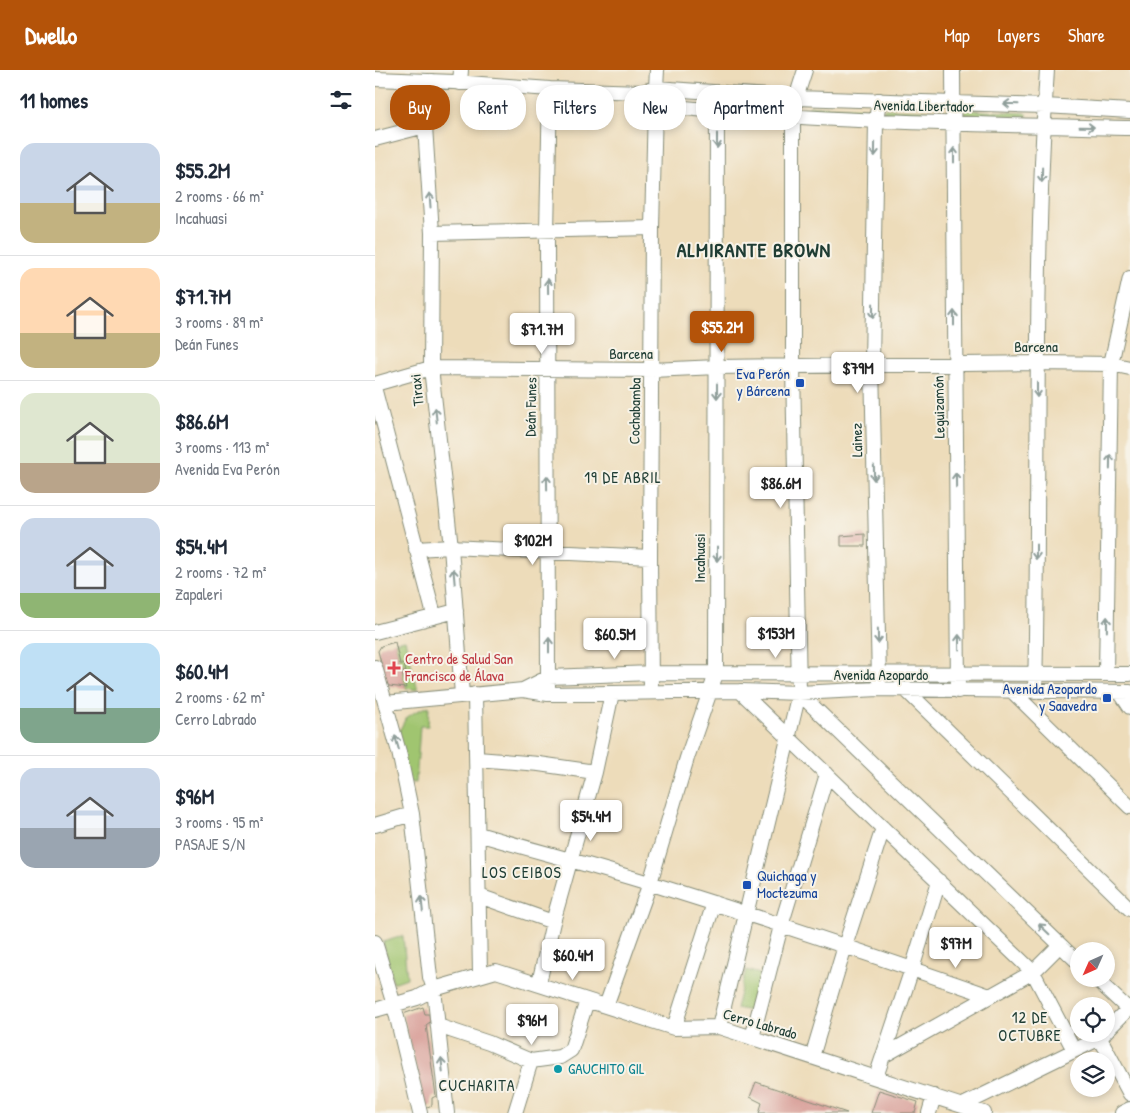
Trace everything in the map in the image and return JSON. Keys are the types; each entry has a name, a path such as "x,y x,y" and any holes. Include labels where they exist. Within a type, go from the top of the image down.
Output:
{"street":[{"path":"651,85 657,70"},
{"path":"801,85 805,70"},
{"name":"Leguizamón","path":"953,70 954,364 959,691"},
{"path":"1035,692 1038,363 1043,126 1047,70"},
{"name":"Avenida Libertador","path":"375,79 432,81 461,77 536,88"},
{"name":"Tiraxi","path":"431,85 432,81"},
{"name":"Avenida Libertador","path":"802,98 954,102 1130,111"},
{"name":"Lainez","path":"879,100 876,121 872,365 879,689"},
{"name":"Avenida Libertador","path":"802,117 1130,128"},
{"path":"375,139 410,130"},
{"name":"Tiraxi","path":"425,130 432,233 431,368 451,547 456,611 477,759 480,974"},
{"name":"Deán Funes","path":"547,694 549,677 547,230 549,130"},
{"name":"Cochabamba","path":"651,692 650,557 654,130"},
{"name":"Incahuasi","path":"606,1006 651,883 708,692 716,674 717,130"},
{"path":"719,1027 799,693 793,366 793,130"},
{"path":"432,233 652,228"},
{"path":"1106,673 1111,364 1130,278"},
{"name":"Barcena","path":"375,384 431,368 652,370 717,367 1038,363 1111,364 1130,368"},
{"path":"375,391 434,615"},
{"path":"416,549 451,547 650,557"},
{"path":"375,632 434,615 456,611"},
{"path":"375,667 399,752 412,814 430,978 434,989 447,1113"},
{"name":"Avenida Azopardo","path":"523,690 549,677 651,673 1130,674"},
{"path":"753,674 740,691 1033,972 1074,1050"},
{"name":"Avenida Azopardo","path":"523,690 547,694 740,691 799,693 879,689 1125,692"},
{"path":"385,703 523,690"},
{"path":"906,690 1130,909"},
{"path":"1012,691 1130,807"},
{"path":"1125,692 1130,707"},
{"path":"539,983 553,922 595,772 612,693"},
{"path":"799,693 1070,954"},
{"path":"477,759 539,764 595,772"},
{"path":"752,1038 781,926 827,774"},
{"path":"375,825 412,814"},
{"path":"812,1057 883,828"},
{"path":"478,834 651,883 845,946 990,996"},
{"path":"876,1077 913,969 939,881"},
{"path":"479,896 553,922"},
{"path":"674,1028 714,903"},
{"path":"375,942 394,1005 420,1113"},
{"path":"883,1056 1033,972 1060,944"},
{"name":"Cerro Labrado","path":"375,1010 417,998 434,989 480,974 497,971 674,1028 719,1027 984,1113"},
{"path":"1106,988 1129,1008 1115,1022"},
{"path":"438,1026 489,1043 531,1060 560,1057 571,1050 587,1001"},
{"path":"963,1105 1088,1042"},
{"path":"1107,1042 1130,1094"},
{"path":"515,1113 531,1060"},
{"path":"929,1113 934,1096"},
{"path":"1122,1113 1130,1109"}],"green space":[{"path":"809,106 871,108 871,112 811,110"},
{"path":"883,110 945,111 947,114 945,116 885,114"},
{"path":"966,110 1026,113 1028,115 1026,117 965,115 964,112"},
{"path":"405,640 418,690 406,688 402,672 406,671 404,664 400,664 395,642"},
{"path":"429,706 428,726 420,726 416,783 406,782 398,733 406,718"},
{"path":"403,936 407,978 393,983 383,942"},
{"path":"746,970 760,974 750,1011 736,1008"}],"building":[{"path":"865,534 865,546 841,546 841,536"},
{"name":"Centro de Salud San Francisco de Álava","path":"395,642 400,664 404,664 406,672 402,672 406,688 389,686 386,682 378,651 381,646"},
{"path":"423,1007 425,1014 429,1014 430,1022 426,1025 436,1096 432,1098 432,1105 425,1108 403,1014"},
{"path":"756,1082 847,1113 759,1113 762,1103 750,1097"},
{"path":"879,1090 918,1102 915,1113 871,1113"}],"place":[{"name":"Eva Perón y Bárcena","path":"800,383"},
{"name":"Centro de Salud San Francisco de Álava","path":"394,668"},
{"name":"Avenida Azopardo y Saavedra","path":"1107,698"},
{"name":"Quichaga y Moctezuma","path":"747,885"},
{"name":"GAUCHITO GIL","path":"558,1069"}],"district":[{"name":"ALMIRANTE BROWN","path":"754,250"},
{"name":"19 DE ABRIL","path":"623,477"},
{"name":"LOS CEIBOS","path":"522,872"},
{"name":"12 DE OCTUBRE","path":"1030,1026"},
{"name":"CUCHARITA","path":"477,1085"}]}
